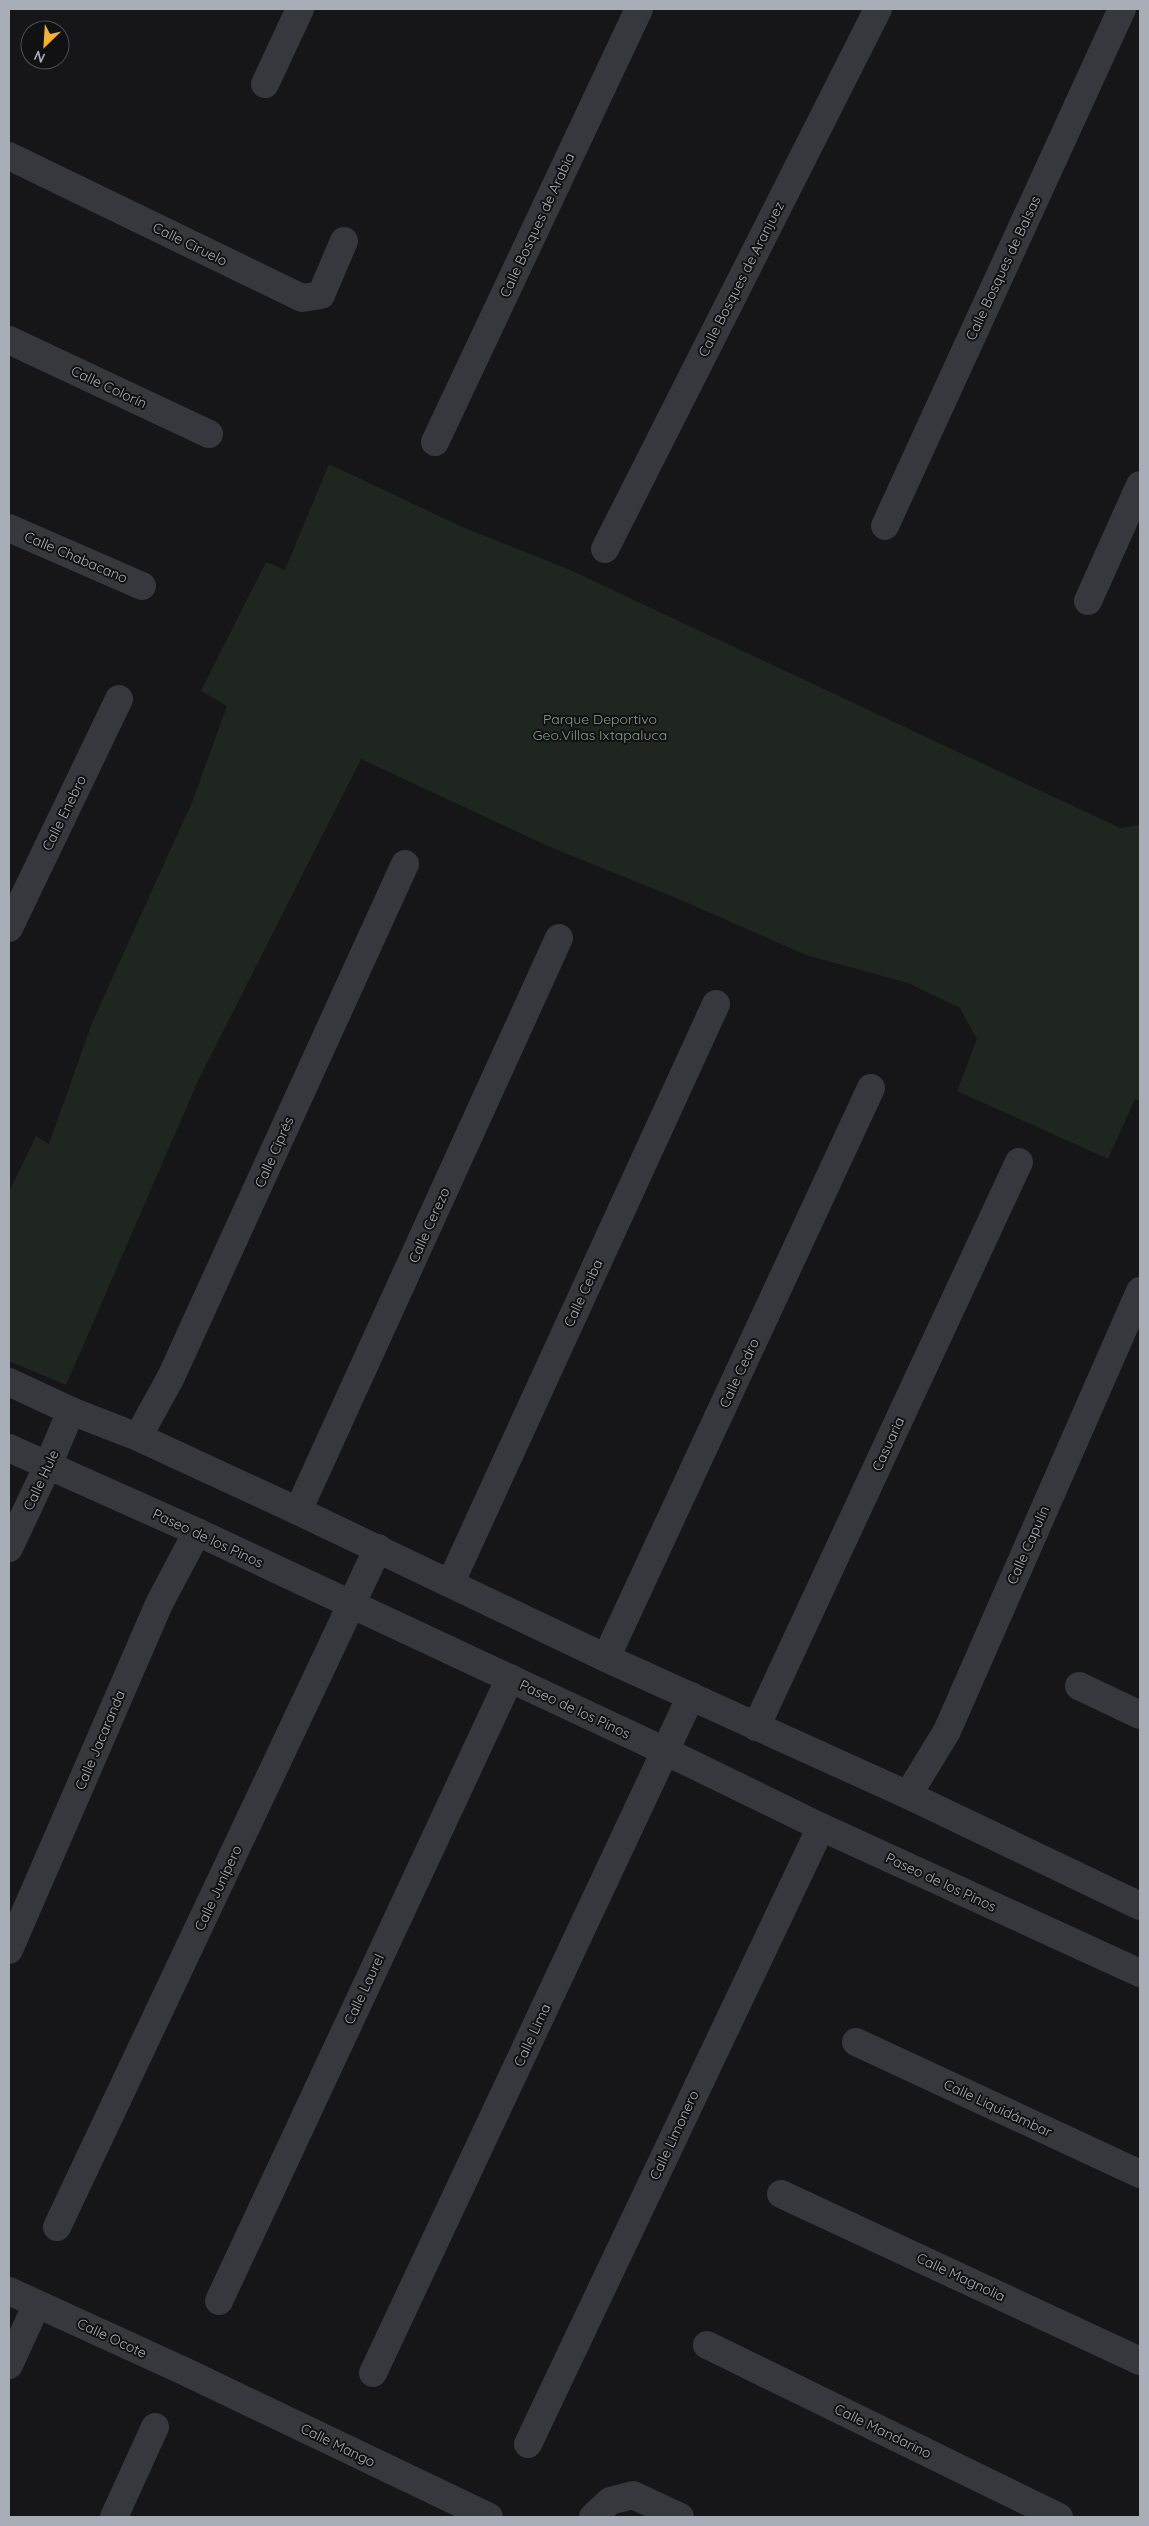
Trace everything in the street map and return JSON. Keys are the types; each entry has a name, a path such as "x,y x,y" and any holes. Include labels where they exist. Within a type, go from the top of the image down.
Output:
{"street":[{"path":"265,84 300,9"},
{"name":"Calle Bosques de Arabia","path":"435,442 639,9"},
{"name":"Calle Bosques de Aranjuez","path":"605,549 878,9"},
{"name":"Calle Bosques de Balsas","path":"884,526 1122,9"},
{"name":"Calle Ciruelo","path":"9,156 302,298 321,295 344,241"},
{"name":"Calle Colorín","path":"9,340 209,434"},
{"path":"1088,601 1140,485"},
{"name":"Calle Chabacano","path":"9,528 142,586"},
{"name":"Calle Enebro","path":"9,928 119,699"},
{"name":"Calle Ciprés","path":"138,1437 171,1377 405,864"},
{"name":"Calle Cerezo","path":"298,1511 559,938"},
{"name":"Calle Ceiba","path":"451,1582 716,1004"},
{"name":"Calle Cedro","path":"606,1658 871,1088"},
{"name":"Casuaria","path":"756,1727 1019,1162"},
{"name":"Calle Capulín","path":"908,1795 946,1731 1140,1291"},
{"path":"9,1382 71,1411 138,1437 378,1548 606,1658 908,1795 1140,1906"},
{"name":"Calle Hule","path":"9,1548 71,1411"},
{"name":"Paseo de los Pinos","path":"9,1448 197,1532 665,1751 821,1827 1140,1973"},
{"name":"Calle Jacaranda","path":"9,1950 159,1604 197,1532"},
{"name":"Calle Junípero","path":"57,2228 378,1548"},
{"name":"Calle Laurel","path":"219,2301 510,1678"},
{"path":"1079,1686 1140,1714"},
{"name":"Calle Lima","path":"373,2373 691,1696"},
{"name":"Calle Limonero","path":"528,2444 821,1827"},
{"name":"Calle Liquidámbar","path":"856,2042 1140,2174"},
{"name":"Calle Magnolia","path":"781,2194 1140,2361"},
{"name":"Calle Ocote","path":"9,2291 186,2372"},
{"path":"9,2365 37,2304"},
{"name":"Calle Mandarino","path":"706,2345 1059,2517"},
{"name":"Calle Mango","path":"186,2372 489,2517"},
{"path":"114,2517 155,2427"},
{"path":"593,2517 610,2501 633,2495 680,2517"}],"green space":[{"name":"Parque Deportivo Geo.Villas Ixtapaluca","path":"329,464 460,526 568,569 1120,828 1140,825 1140,1101 1135,1099 1108,1159 957,1091 977,1039 960,1008 908,983 806,955 674,897 550,847 361,759 198,1081 66,1385 9,1361 9,1192 36,1136 49,1144 92,1023 193,800 227,706 201,691 266,562 285,570"}]}
